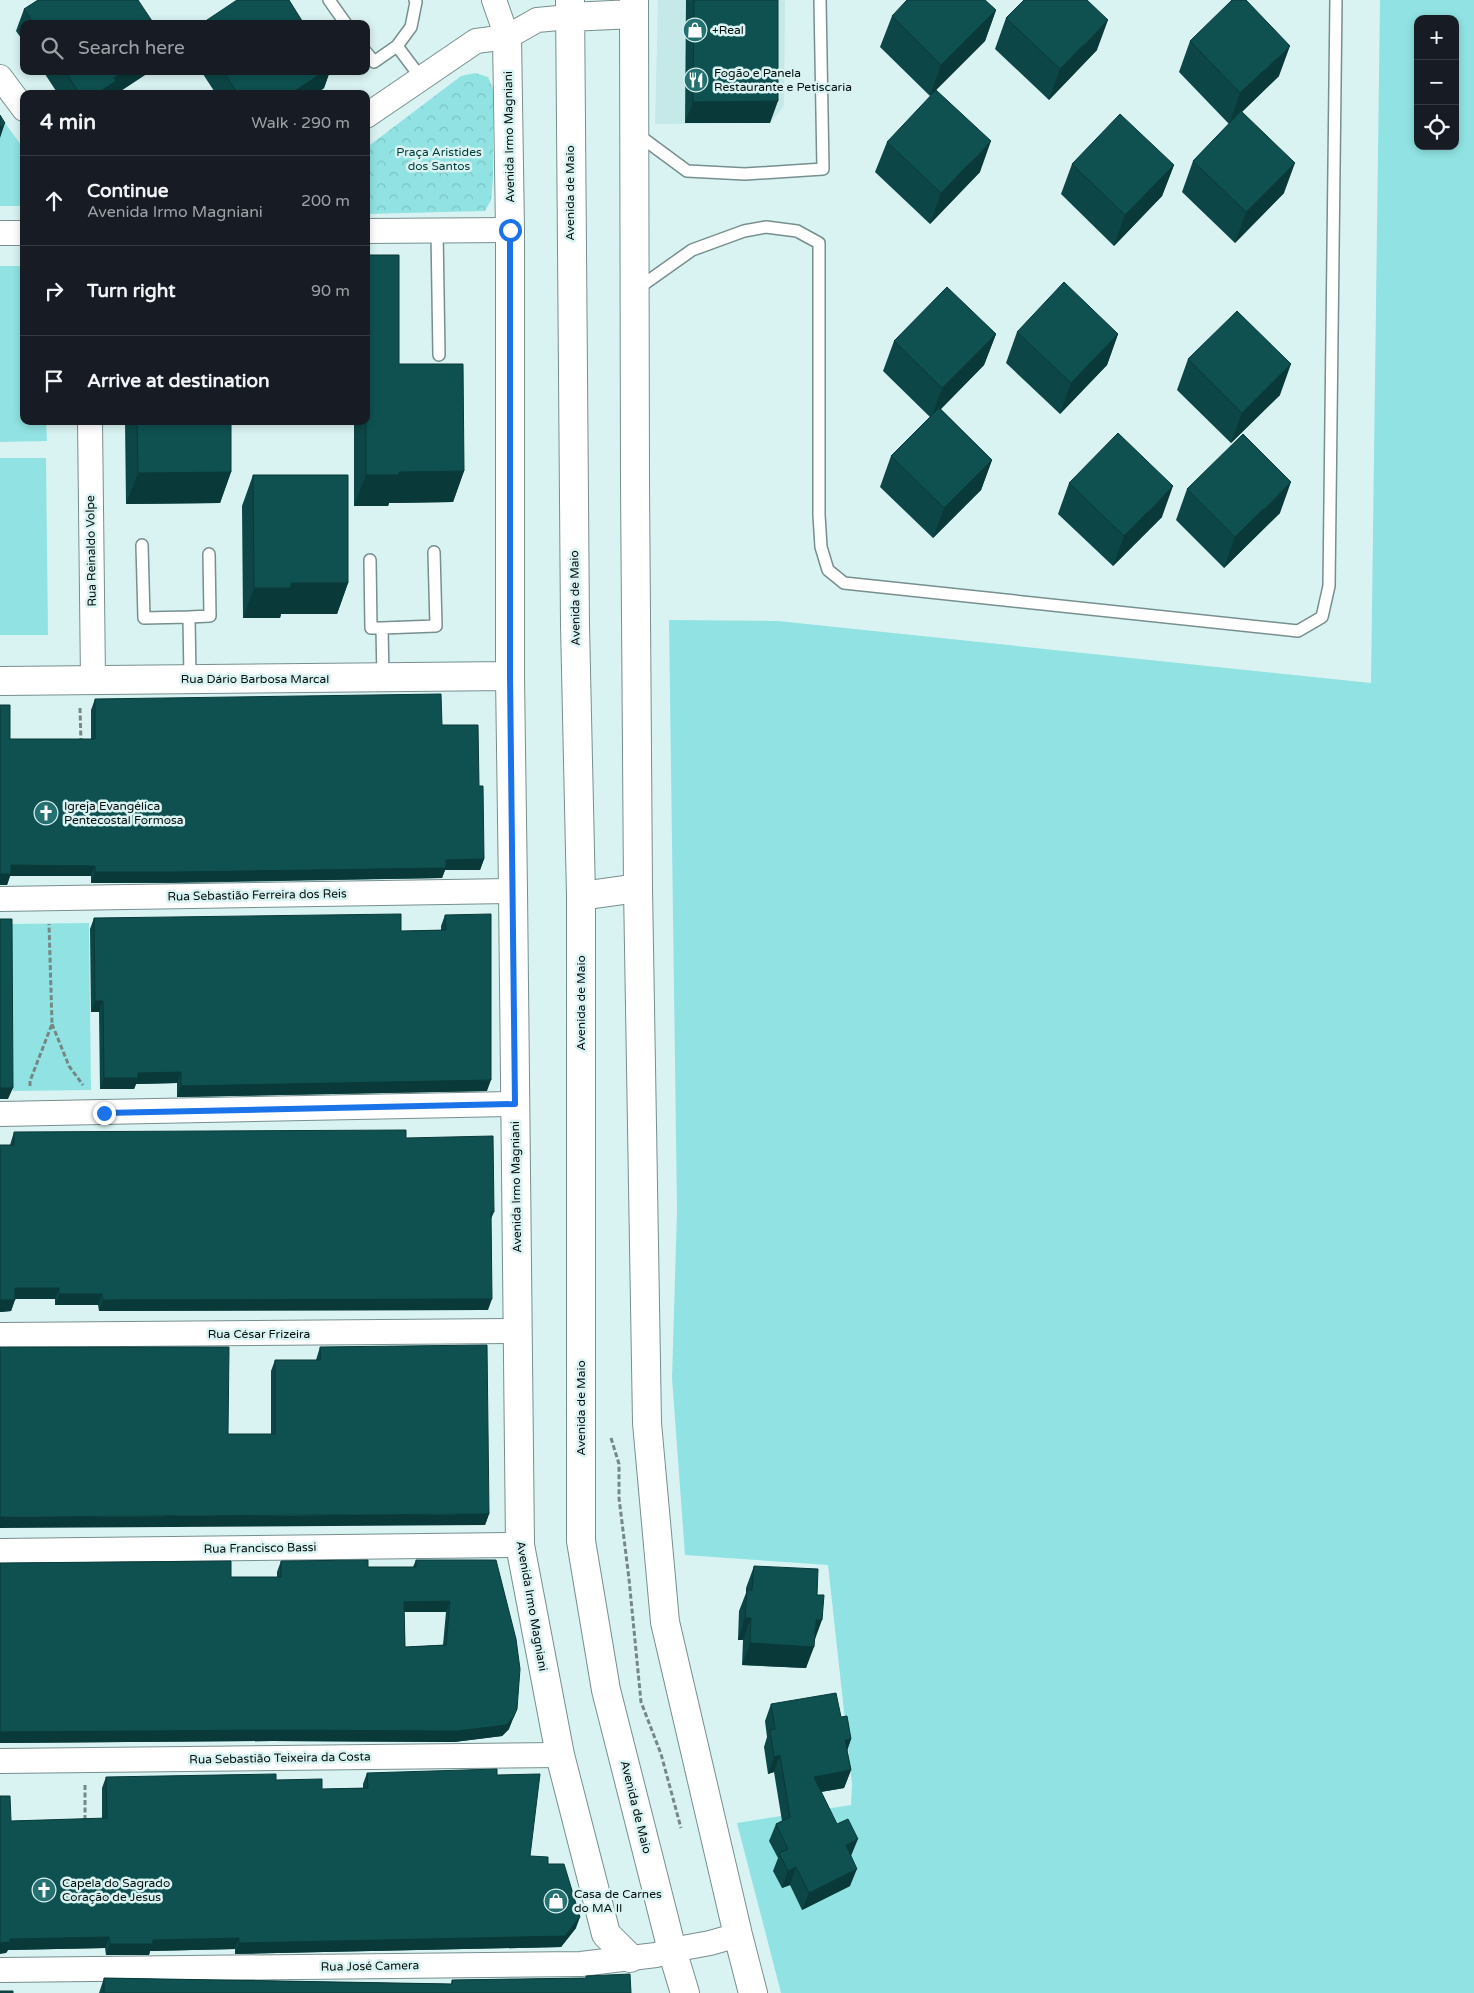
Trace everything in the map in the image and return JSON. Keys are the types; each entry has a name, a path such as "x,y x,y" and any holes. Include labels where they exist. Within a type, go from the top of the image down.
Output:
{"main road":[{"path":"569,9 634,7 638,888 647,1423 664,1622 753,1993"},
{"name":"Avenida de Maio","path":"569,9 575,625 581,896 581,1541 606,1690 672,1950 685,1993"},
{"name":"Avenida Irmo Magniani","path":"507,36 510,230 510,676 514,891 520,1544 560,1755 606,1934 630,1958"},
{"name":"Rua Dário Barbosa Marcal","path":"0,681 510,676"},
{"path":"581,896 638,888"}],"street":[{"path":"494,0 507,36"},
{"path":"370,113 476,41 507,36 537,20 569,9"},
{"path":"0,77 20,104"},
{"path":"370,231 510,230"},
{"path":"0,233 20,233"},
{"name":"Rua Reinaldo Volpe","path":"90,425 93,680"},
{"name":"Rua Sebastião Ferreira dos Reis","path":"0,899 514,891"},
{"path":"0,1114 515,1104"},
{"name":"Rua César Frizeira","path":"0,1335 518,1331"},
{"name":"Rua Francisco Bassi","path":"0,1551 520,1544"},
{"name":"Rua Sebastião Teixeira da Costa","path":"0,1761 560,1755"},
{"name":"Rua José Camera","path":"0,1970 581,1964 656,1955 738,1935"}],"lane":[{"path":"329,0 343,20"},
{"path":"370,57 374,62 397,46 411,27 415,0"},
{"path":"634,131 687,171 745,174 823,169 820,0"},
{"path":"635,290 692,250 744,232 766,227 797,231 820,243 819,515 821,539 828,570 844,583 1298,631 1322,617 1329,586 1336,0"},
{"path":"397,46 421,78"},
{"path":"437,231 439,355"},
{"path":"142,545 144,618 210,616 209,554"},
{"path":"370,560 371,628 436,626 434,552"},
{"path":"189,617 190,679"},
{"path":"382,628 383,678"}],"path":[{"path":"80,708 81,746"},
{"path":"48,898 52,1024 69,1066 86,1088 95,1096 104,1113"},
{"path":"29,1114 30,1081 52,1024"},
{"path":"85,1760 85,1830"}],"shaded area":[{"path":"658,0 785,0 784,106 770,123 655,124"}],"green space":[{"path":"1380,0 1474,0 1474,1993 781,1993 737,1823 851,1805 852,1784 828,1565 685,1555 672,1378 677,1211 669,620 778,621 1371,683"},
{"name":"Praça Aristides dos Santos","path":"475,73 488,77 493,89 493,179 491,200 485,211 370,214 370,145 461,76"},
{"path":"0,116 20,144 20,206 0,206"},
{"path":"0,266 20,266 20,425 46,425 47,441 0,442"},
{"path":"0,458 46,458 48,635 0,635"},
{"path":"89,923 91,1090 13,1091 11,924"}],"building":[{"path":"38,0 138,0 151,20 31,20 24,9"},
{"path":"237,0 289,0 302,20 207,20"},
{"path":"694,0 778,0 778,101 693,102"},
{"path":"907,0 985,0 996,10 941,65 892,16"},
{"path":"1024,0 1087,0 1108,20 1060,69 1006,18"},
{"path":"1232,0 1246,0 1290,46 1240,93 1190,41"},
{"path":"68,75 119,75 114,78 116,81 102,90 77,90"},
{"path":"226,75 319,75 296,90 235,90"},
{"path":"936,90 991,141 941,193 887,142"},
{"path":"1241,111 1295,163 1246,212 1193,161"},
{"path":"1120,114 1174,165 1125,215 1072,164"},
{"path":"0,115 5,123 0,127"},
{"path":"370,255 399,255 399,364 463,364 464,471 399,472 399,475 366,475 366,425 370,425"},
{"path":"1064,282 1118,334 1071,383 1017,332"},
{"path":"947,287 996,334 942,388 894,341"},
{"path":"1237,311 1291,364 1242,413 1188,359"},
{"path":"939,408 992,460 944,508 891,456"},
{"path":"137,425 231,425 231,472 138,473"},
{"path":"1118,433 1173,486 1124,536 1069,483"},
{"path":"1243,434 1291,482 1235,537 1187,489"},
{"path":"253,475 348,475 348,583 291,583 291,588 254,588"},
{"path":"441,694 442,725 478,725 479,786 483,786 484,859 446,860 446,868 176,872 95,872 95,866 11,865 11,874 0,874 0,705 10,705 10,739 95,739 95,699"},
{"path":"401,914 401,931 446,930 445,915 491,914 491,1080 181,1086 181,1072 138,1073 138,1078 104,1078 103,1001 95,1001 94,918"},
{"path":"0,919 12,919 13,1088 0,1088"},
{"path":"406,1130 406,1138 493,1136 494,1212 491,1212 492,1299 103,1300 102,1294 59,1294 59,1288 15,1288 15,1300 0,1300 0,1145 14,1145 14,1132"},
{"path":"487,1345 489,1514 0,1517 0,1347 229,1347 228,1434 275,1434 275,1360 321,1360 320,1347"},
{"path":"368,1560 368,1567 416,1567 416,1560 496,1560 516,1639 520,1669 517,1709 513,1718 506,1725 458,1731 0,1732 0,1563 231,1561 231,1577 281,1577 281,1561","holes":["450,1601 446,1645 405,1647 404,1602"]},
{"path":"754,1566 818,1569 817,1595 824,1595 822,1620 816,1620 814,1647 750,1643 751,1618 745,1618 747,1590 752,1590"},
{"path":"836,1693 841,1717 847,1716 851,1739 845,1740 851,1770 814,1777 837,1824 848,1819 858,1839 846,1845 857,1869 809,1893 796,1867 788,1871 779,1853 788,1849 776,1824 790,1817 780,1755 774,1757 770,1730 775,1729 771,1704"},
{"path":"497,1769 497,1775 540,1774 530,1856 548,1857 548,1864 564,1864 580,1917 565,1936 239,1943 239,1938 153,1940 153,1944 110,1944 109,1937 10,1939 10,1942 0,1943 0,1796 10,1796 11,1821 107,1818 106,1777 276,1774 276,1780 322,1779 322,1789 368,1788 367,1773"},
{"path":"630,1974 631,1993 104,1993 104,1978 452,1984 452,1980 586,1978 586,1976"},
{"path":"0,1991 13,1991 13,1993 0,1993"}],"place":[{"name":"+Real","path":"695,30"},
{"name":"Fogão e Panela Restaurante e Petiscaria","path":"696,80"},
{"name":"Igreja Evangélica Pentecostal Formosa","path":"46,813"},
{"name":"Capela do Sagrado Coração de Jesus","path":"44,1890"},
{"name":"Casa de Carnes do MA II","path":"556,1901"}],"route":[{"path":"104,1113 515,1104 510,676 510,230"}]}
